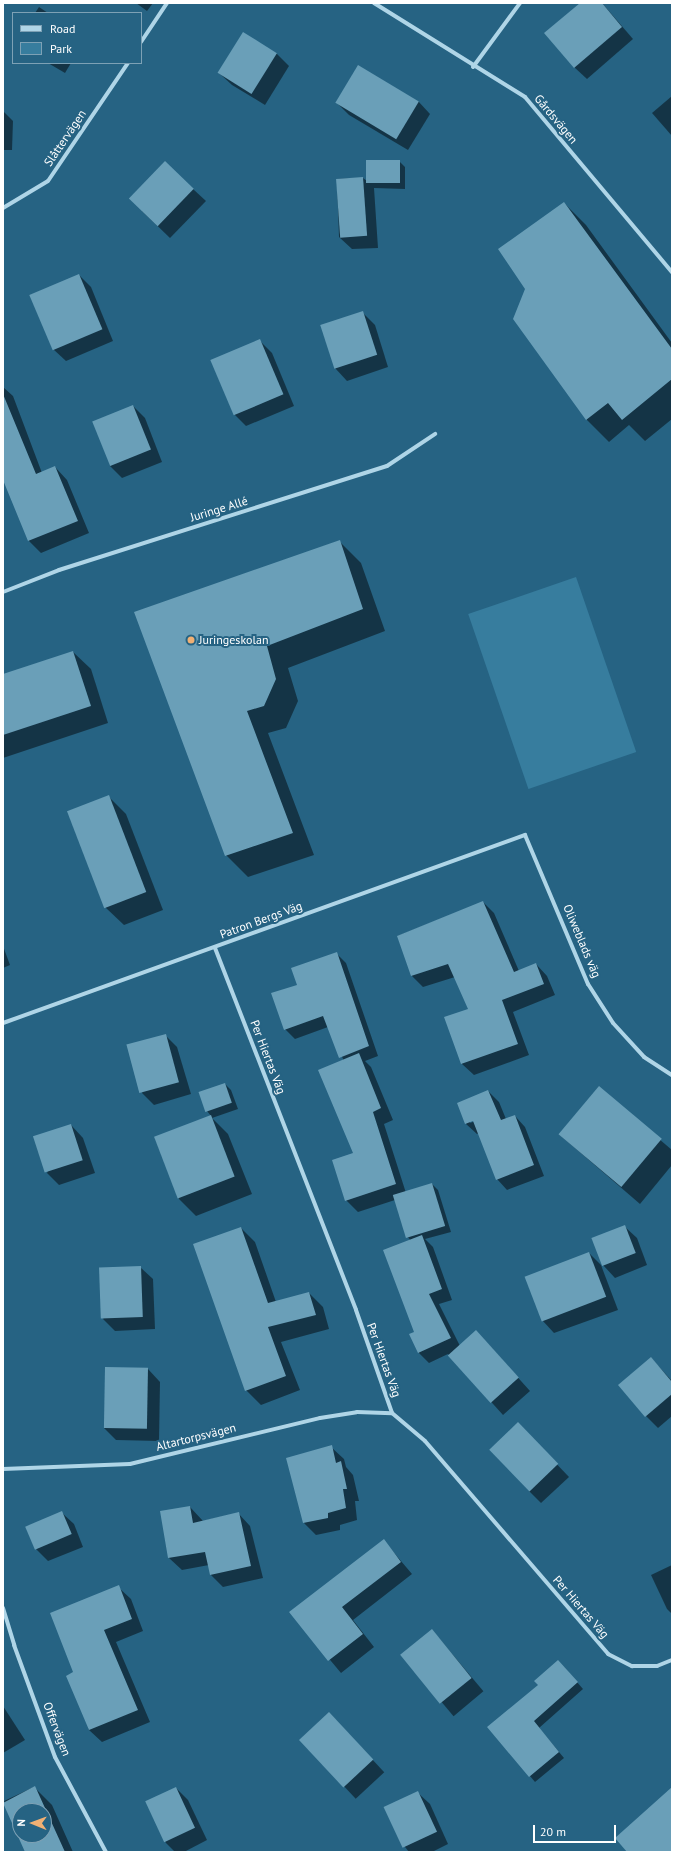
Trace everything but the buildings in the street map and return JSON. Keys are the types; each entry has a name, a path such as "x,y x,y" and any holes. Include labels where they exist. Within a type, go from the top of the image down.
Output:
{"street":[{"path":"142,40 167,3"},
{"name":"Gårdsvägen","path":"374,3 473,67 525,97 672,272"},
{"path":"473,67 520,3"},
{"name":"Slåttervägen","path":"3,208 48,181 127,64"},
{"name":"Juringe Allé","path":"3,592 59,570 387,466 435,434"},
{"name":"Patron Bergs Väg","path":"3,1023 215,948 525,835"},
{"name":"Oliweblads väg","path":"525,835 588,984 613,1023 644,1057 672,1075"},
{"name":"Per Hiertas Väg","path":"215,948 353,1302 392,1413 425,1441 608,1654 632,1666 657,1666 672,1660"},
{"name":"Altartorpsvägen","path":"3,1469 130,1464 320,1418 357,1412 392,1413"},
{"name":"Offervägen","path":"3,1608 14,1645 55,1757 106,1852"}],"green space":[{"path":"576,577 636,752 528,789 468,614"}],"place":[{"name":"Juringeskolan","path":"191,640"}]}
